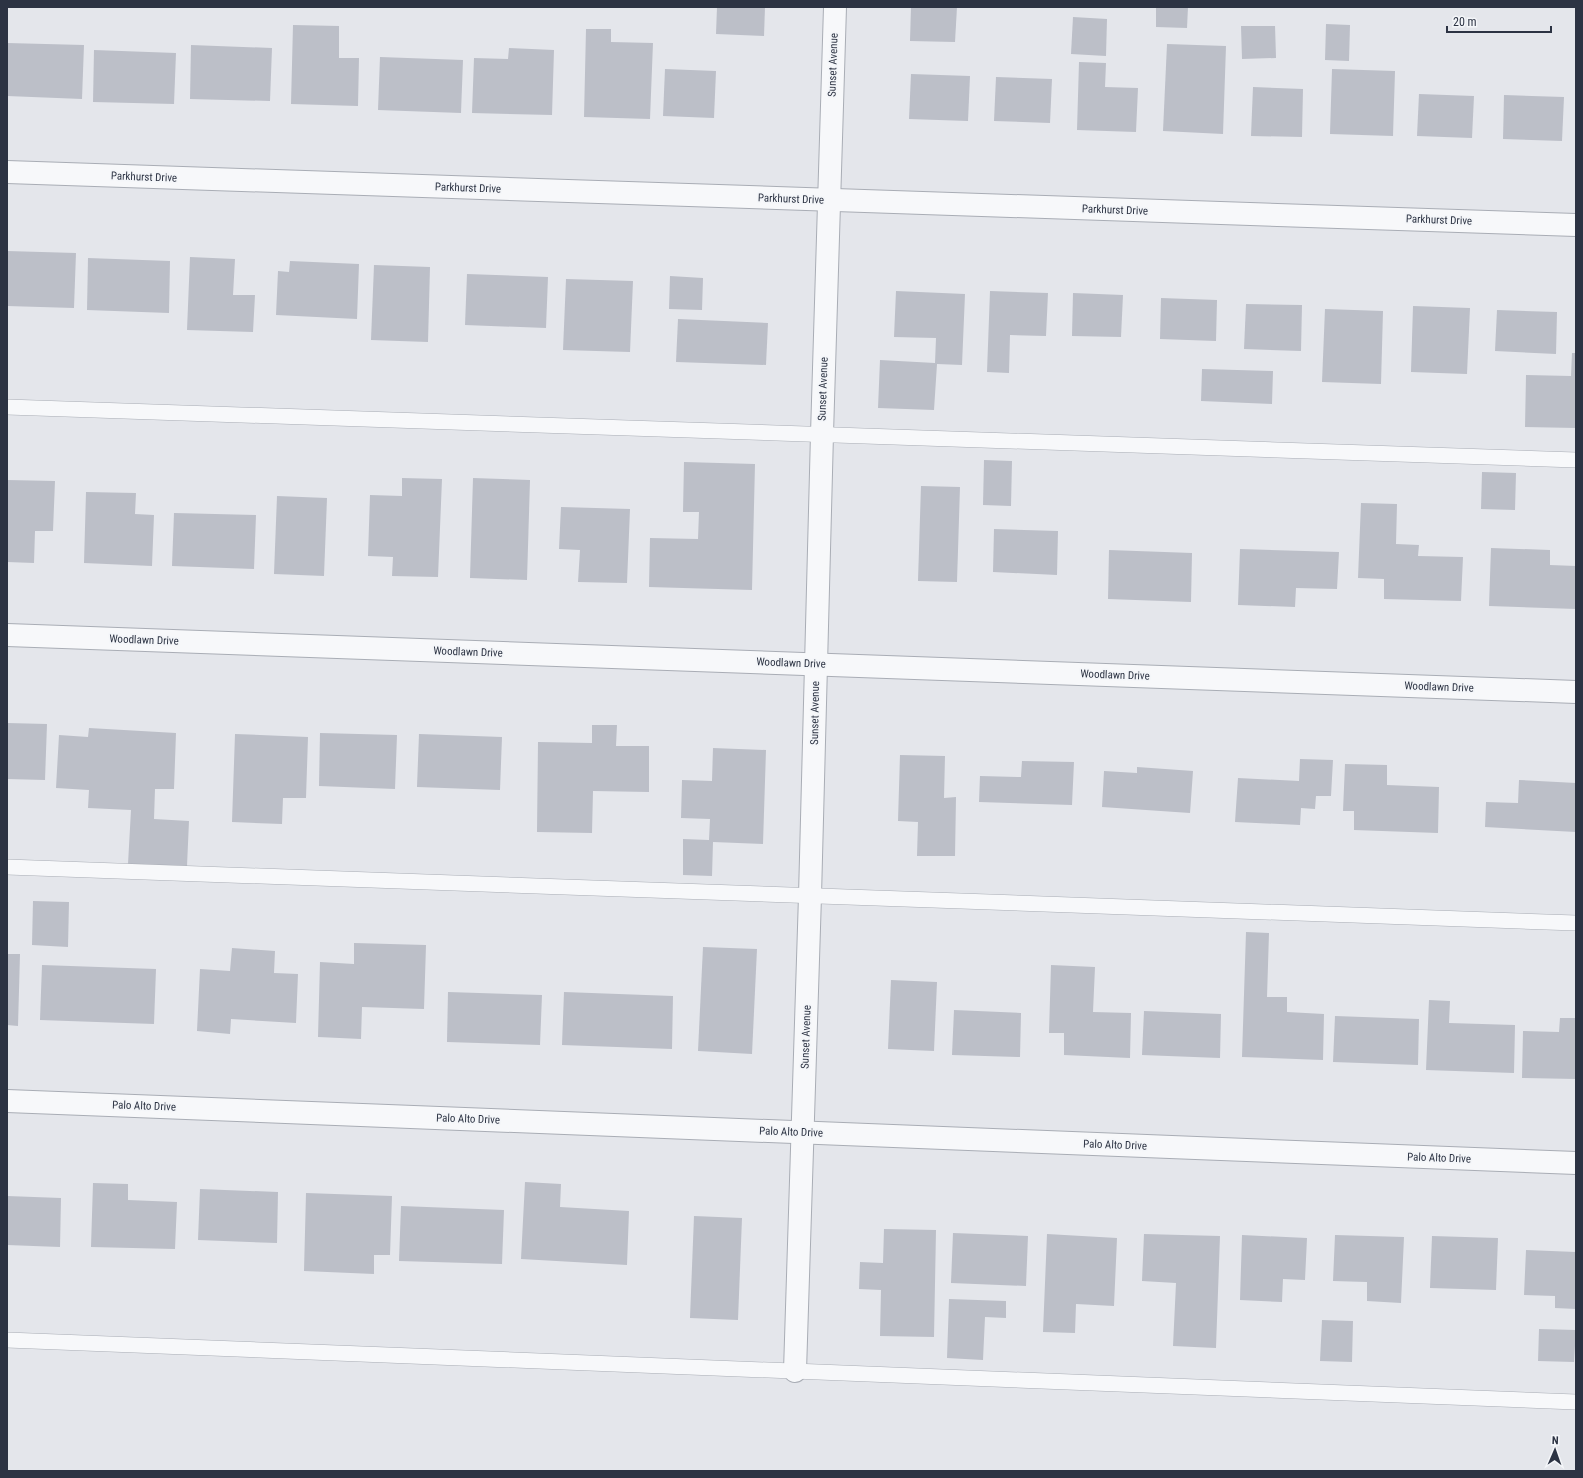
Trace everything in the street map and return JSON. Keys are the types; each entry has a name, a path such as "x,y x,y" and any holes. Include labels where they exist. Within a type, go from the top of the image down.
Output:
{"street":[{"name":"Sunset Avenue","path":"795,1371 835,7"},
{"name":"Parkhurst Drive","path":"7,172 1576,225"},
{"name":"Woodlawn Drive","path":"7,635 1576,692"},
{"name":"Palo Alto Drive","path":"7,1101 1576,1163"}],"lane":[{"path":"7,407 1576,460"},
{"path":"7,867 1576,923"},
{"path":"7,1340 1576,1402"}],"building":[{"path":"717,7 765,7 764,36 716,34"},
{"path":"911,7 957,7 955,42 910,41"},
{"path":"1156,7 1188,7 1187,28 1156,27"},
{"path":"1073,17 1107,19 1106,56 1071,54"},
{"path":"1326,24 1350,25 1349,61 1325,60"},
{"path":"293,25 339,26 339,58 359,58 358,106 291,104"},
{"path":"1241,26 1275,26 1276,58 1242,59"},
{"path":"586,29 611,29 611,42 653,43 650,119 584,117"},
{"path":"7,43 84,45 82,99 7,96"},
{"path":"1167,44 1226,46 1223,134 1163,131"},
{"path":"191,45 272,48 270,101 190,99"},
{"path":"509,48 554,50 552,115 472,113 474,58 508,59"},
{"path":"94,50 176,53 174,104 93,102"},
{"path":"380,57 463,60 461,113 378,110"},
{"path":"1079,62 1106,63 1105,87 1138,88 1136,132 1077,130"},
{"path":"665,69 716,71 714,118 663,116"},
{"path":"1332,69 1395,71 1393,136 1330,134"},
{"path":"911,74 970,76 968,121 909,119"},
{"path":"996,77 1052,79 1050,123 994,121"},
{"path":"1253,87 1303,89 1302,137 1251,136"},
{"path":"1419,94 1474,96 1472,138 1417,136"},
{"path":"1504,95 1564,97 1562,141 1503,139"},
{"path":"7,251 76,253 74,308 7,306"},
{"path":"190,257 235,259 233,295 255,295 253,332 187,330"},
{"path":"88,258 170,261 169,313 87,310"},
{"path":"290,261 359,264 357,319 276,315 278,271 289,272"},
{"path":"374,265 430,267 428,342 371,340"},
{"path":"467,274 548,277 546,328 465,325"},
{"path":"670,276 703,278 702,310 669,309"},
{"path":"566,279 633,281 630,352 563,350"},
{"path":"896,291 965,294 962,365 937,364 934,410 878,408 880,360 935,363 936,338 894,337"},
{"path":"990,291 1048,293 1046,336 1010,335 1009,373 987,372"},
{"path":"1073,293 1123,295 1121,337 1072,336"},
{"path":"1161,298 1217,300 1216,341 1160,339"},
{"path":"1246,304 1302,305 1301,351 1244,349"},
{"path":"1413,306 1470,308 1467,374 1411,372"},
{"path":"1325,309 1383,311 1381,384 1322,382"},
{"path":"1497,310 1557,312 1556,354 1495,351"},
{"path":"678,319 768,323 766,365 676,362"},
{"path":"1572,353 1576,353 1576,428 1525,427 1526,375 1571,376"},
{"path":"1202,369 1273,371 1272,404 1201,401"},
{"path":"984,460 1012,461 1011,506 983,505"},
{"path":"684,462 755,464 752,590 649,587 650,538 698,539 699,512 683,512"},
{"path":"1482,472 1516,473 1515,510 1481,509"},
{"path":"402,478 442,479 438,577 392,576 393,557 368,556 370,495 402,496"},
{"path":"473,478 530,480 527,580 470,578"},
{"path":"7,480 55,481 53,531 35,531 34,563 7,562"},
{"path":"921,486 960,487 957,582 918,581"},
{"path":"86,492 136,493 135,514 154,515 152,566 84,563"},
{"path":"277,496 327,498 324,576 274,574"},
{"path":"1361,503 1397,504 1396,544 1419,545 1418,556 1463,557 1461,601 1384,599 1384,579 1358,578"},
{"path":"561,507 630,509 627,583 578,582 580,550 559,549"},
{"path":"174,513 256,515 254,569 172,566"},
{"path":"994,529 1058,531 1057,575 993,572"},
{"path":"1491,548 1550,550 1550,565 1576,566 1576,609 1489,606"},
{"path":"1240,549 1339,552 1337,589 1296,588 1295,607 1238,605"},
{"path":"1109,550 1192,553 1191,602 1108,599"},
{"path":"7,723 47,724 45,780 7,779"},
{"path":"592,725 617,725 616,746 649,746 649,792 593,791 592,833 537,832 538,742 592,743"},
{"path":"89,728 176,733 174,789 155,789 154,819 189,821 187,866 128,864 131,810 88,808 89,790 56,788 59,735 88,737"},
{"path":"320,733 397,735 395,789 319,786"},
{"path":"235,734 308,737 306,798 283,798 282,824 232,822"},
{"path":"419,734 502,737 500,790 417,787"},
{"path":"713,748 766,750 763,844 713,842 712,876 683,875 683,839 709,840 710,819 681,818 682,780 712,781"},
{"path":"900,755 945,756 944,798 956,797 955,856 917,856 918,822 898,821"},
{"path":"1300,759 1333,760 1331,796 1316,796 1315,809 1301,808 1300,825 1235,822 1238,778 1299,781"},
{"path":"1022,761 1074,762 1072,805 979,802 980,776 1021,777"},
{"path":"1345,764 1387,765 1387,785 1439,787 1438,833 1354,830 1354,811 1343,811"},
{"path":"1137,767 1193,771 1190,813 1102,807 1104,771 1137,773"},
{"path":"1519,780 1576,783 1576,832 1485,827 1486,802 1518,803"},
{"path":"33,901 69,902 68,947 32,945"},
{"path":"1246,932 1269,933 1267,997 1287,997 1287,1012 1324,1014 1323,1060 1242,1057"},
{"path":"354,943 426,945 424,1009 362,1007 361,1039 318,1037 320,962 354,964"},
{"path":"703,947 757,949 752,1054 698,1051"},
{"path":"232,948 275,951 274,973 298,974 296,1023 231,1019 230,1034 197,1031 200,969 230,971"},
{"path":"7,954 20,954 18,1026 7,1025"},
{"path":"42,965 156,969 154,1024 40,1020"},
{"path":"1051,965 1095,967 1093,1012 1131,1013 1130,1058 1064,1055 1064,1033 1049,1033"},
{"path":"891,980 937,982 934,1051 888,1049"},
{"path":"448,992 542,995 540,1045 447,1042"},
{"path":"564,992 673,996 672,1049 562,1045"},
{"path":"1429,1000 1450,1001 1449,1023 1515,1025 1514,1073 1426,1070"},
{"path":"954,1010 1021,1013 1020,1057 952,1055"},
{"path":"1144,1011 1221,1014 1220,1058 1142,1055"},
{"path":"1335,1016 1419,1019 1418,1065 1333,1062"},
{"path":"1560,1018 1576,1018 1576,1079 1522,1078 1523,1031 1559,1032"},
{"path":"525,1182 561,1184 560,1207 629,1211 627,1265 521,1259"},
{"path":"93,1183 128,1184 128,1200 177,1202 175,1249 91,1247"},
{"path":"200,1189 278,1192 277,1243 198,1240"},
{"path":"306,1193 392,1196 390,1255 374,1255 374,1274 304,1271"},
{"path":"7,1196 61,1198 60,1247 7,1245"},
{"path":"401,1206 504,1210 502,1264 399,1261"},
{"path":"694,1216 742,1218 738,1320 690,1318"},
{"path":"884,1229 936,1230 934,1337 880,1336 881,1290 859,1289 860,1262 883,1263"},
{"path":"953,1233 1028,1236 1026,1286 951,1283"},
{"path":"1047,1234 1117,1238 1114,1306 1076,1304 1075,1333 1043,1332"},
{"path":"1144,1234 1220,1236 1216,1348 1173,1346 1176,1283 1142,1281"},
{"path":"1242,1235 1307,1238 1305,1280 1283,1279 1282,1302 1240,1300"},
{"path":"1335,1235 1404,1237 1401,1303 1367,1301 1367,1282 1333,1281"},
{"path":"1432,1236 1498,1238 1496,1290 1430,1288"},
{"path":"1526,1250 1576,1252 1576,1309 1555,1308 1555,1296 1524,1295"},
{"path":"949,1299 1006,1301 1006,1318 985,1317 983,1360 947,1358"},
{"path":"1322,1320 1353,1321 1352,1362 1320,1361"},
{"path":"1539,1329 1576,1330 1574,1362 1538,1361"}]}
